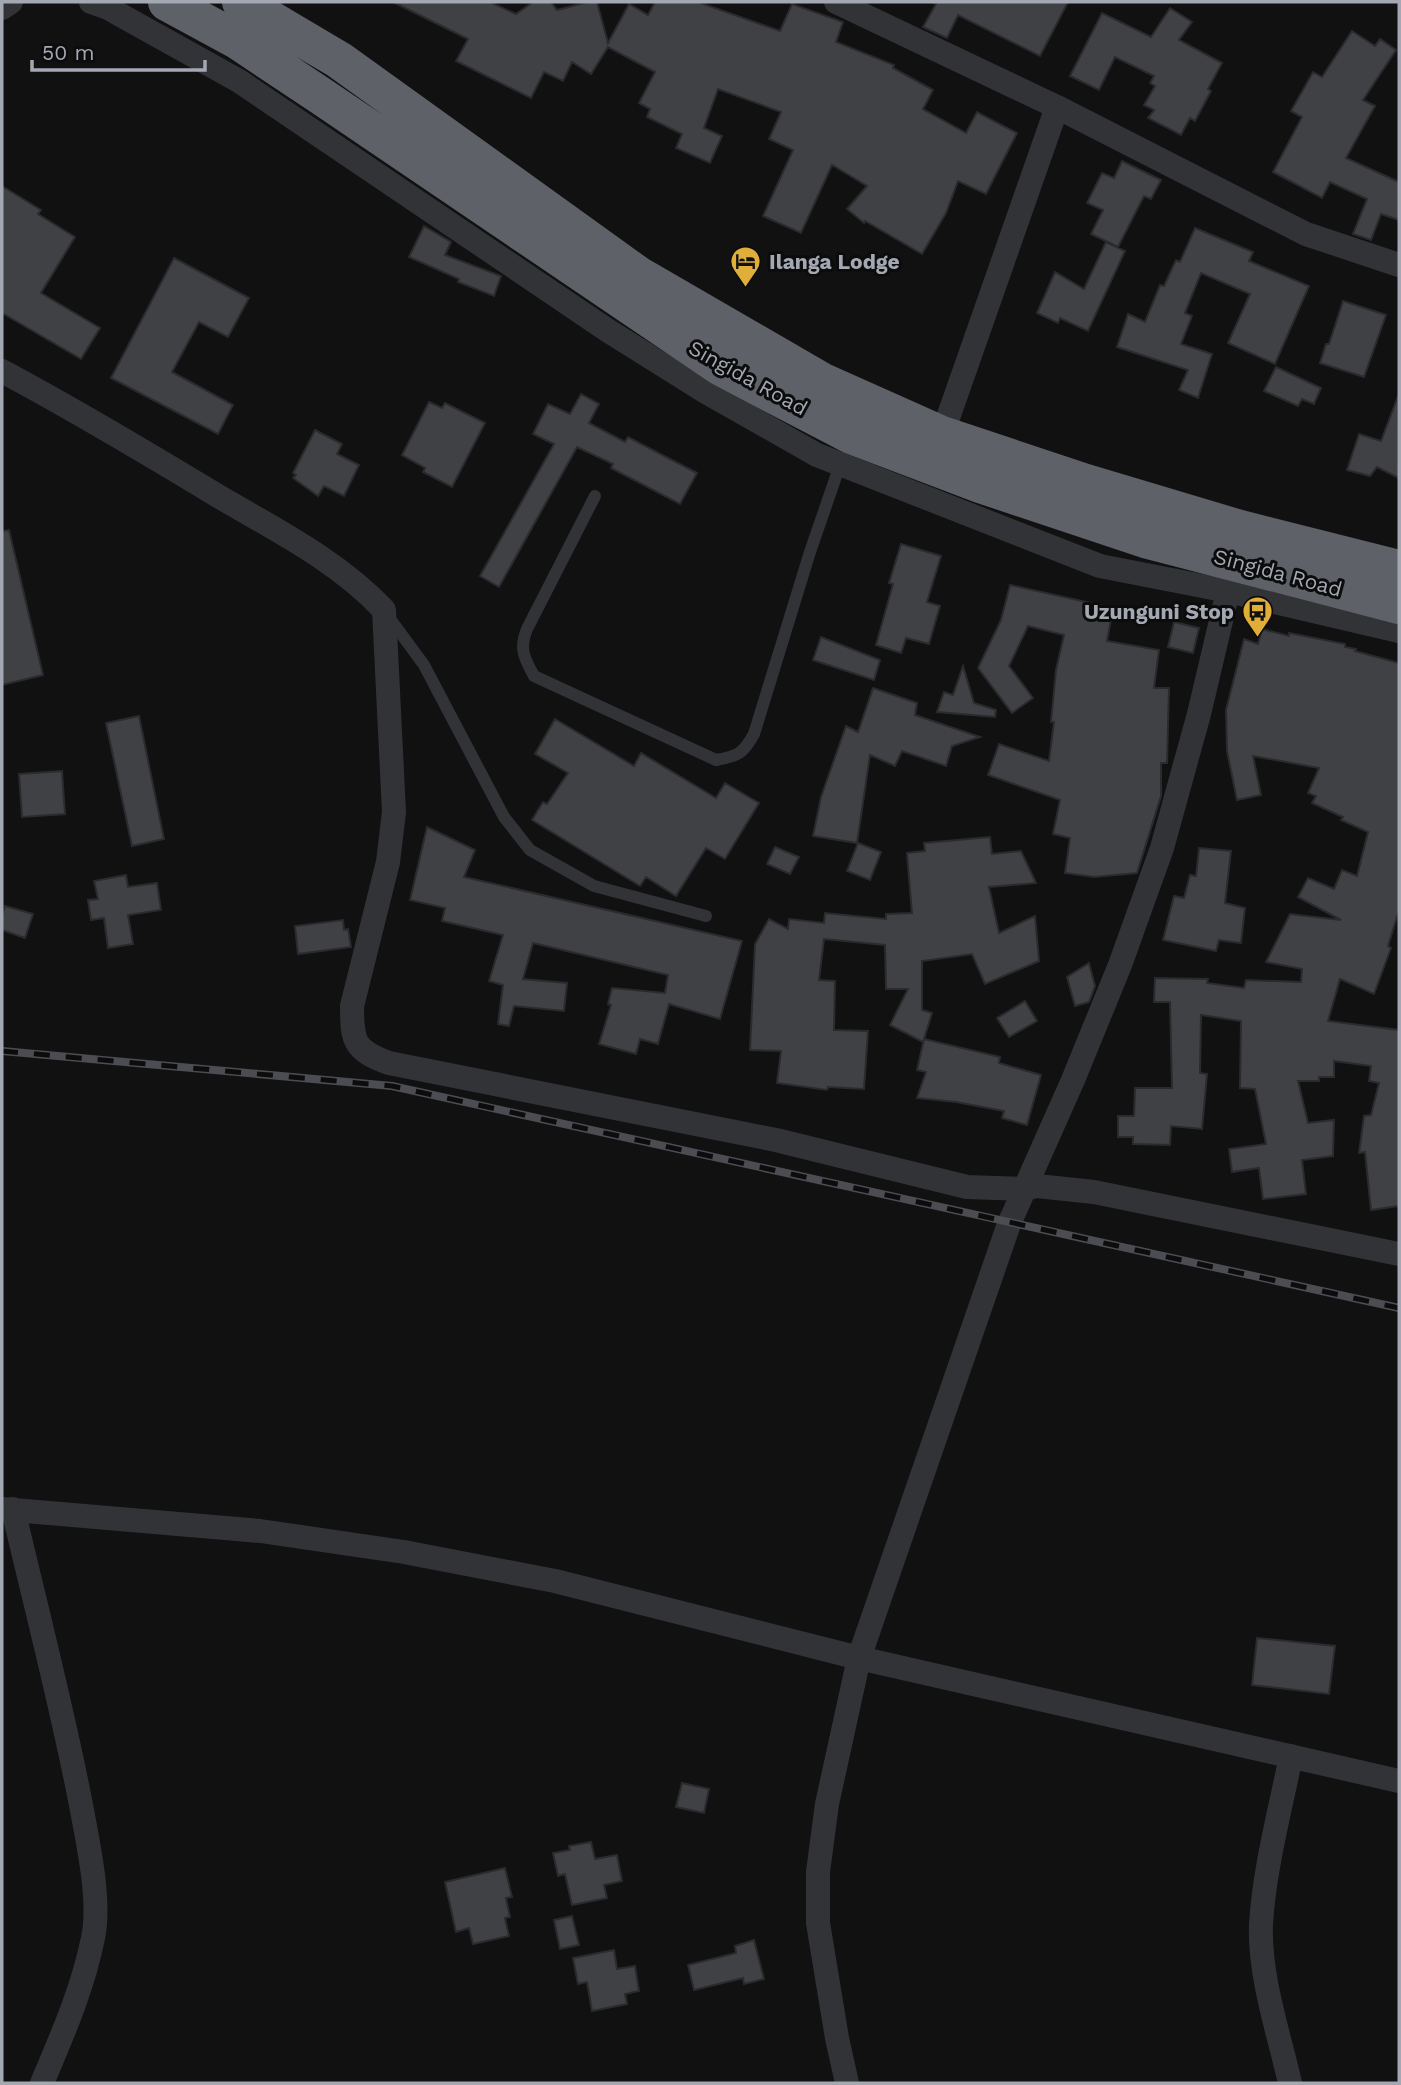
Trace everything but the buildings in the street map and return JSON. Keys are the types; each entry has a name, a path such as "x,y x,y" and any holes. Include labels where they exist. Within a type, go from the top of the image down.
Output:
{"highway":[{"name":"Singida Road","path":"167,2 237,40 846,450 980,484 1145,539 1399,605"},
{"name":"Singida Road","path":"240,2 339,60 638,275 821,381 942,435 1086,484 1240,529 1399,569"}],"street":[{"path":"2,8 11,2"},
{"path":"91,2 108,8 239,80 607,330 706,392 817,455 846,450 1100,566 1228,591 1399,631"},
{"path":"836,2 1057,107 1306,234 1399,265"},
{"path":"942,435 1057,107"},
{"path":"2,371 63,404 320,556 363,588 384,610 394,812 388,862 352,1006 352,1025 358,1044 367,1055 389,1063 776,1140 967,1187 1023,1189 1037,1186 1094,1192 1399,1254"},
{"path":"847,2083 818,1923 818,1872 827,1804 859,1658 1009,1224 1073,1080 1120,965 1162,848 1199,714 1228,591"},
{"path":"42,2083 72,2013 94,1936 94,1894 88,1843 73,1764 7,1509 260,1531 404,1552 555,1581 859,1658 1399,1781"},
{"path":"1290,2083 1267,1981 1261,1927 1265,1890 1291,1756"}],"lane":[{"path":"595,496 527,629 521,643 524,658 534,676 716,760 734,757 746,749 754,734 810,552 846,450"},
{"path":"384,610 424,665 504,817 530,850 594,887 706,916"}],"railway":[{"path":"2,1051 392,1086 1399,1308"}],"place":[{"name":"Ilanga Lodge","path":"746,289"},
{"name":"Uzunguni Stop","path":"1257,639"}]}
